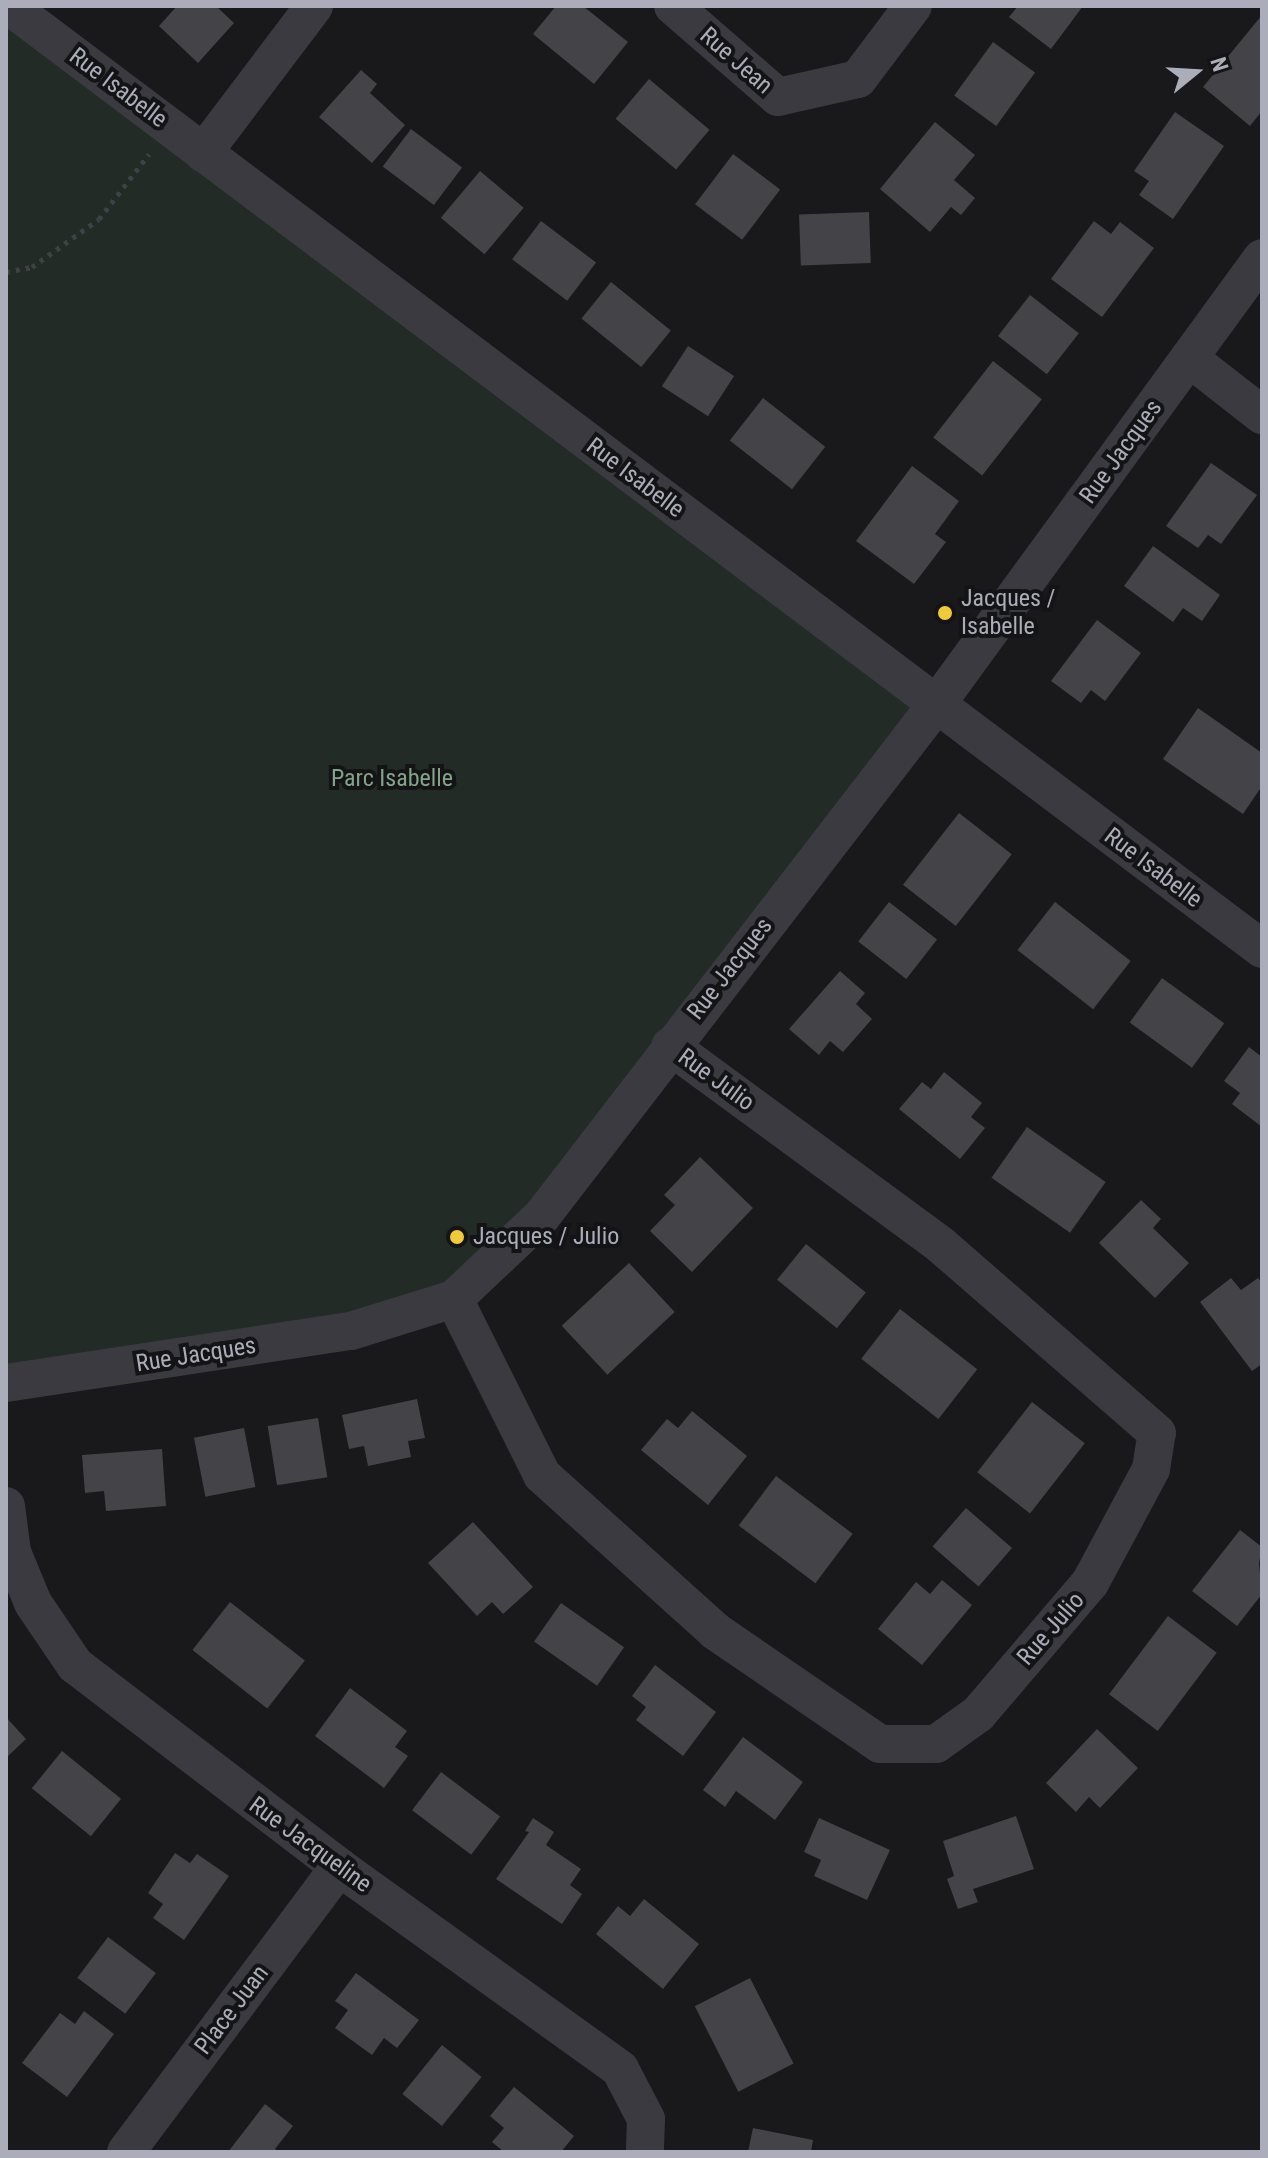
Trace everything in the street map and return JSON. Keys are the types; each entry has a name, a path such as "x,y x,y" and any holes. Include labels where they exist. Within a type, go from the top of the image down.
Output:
{"street":[{"name":"Rue Isabelle","path":"9,6 1262,949"},
{"path":"203,153 314,6"},
{"name":"Rue Jean","path":"673,6 778,97 858,79 913,6"},
{"name":"Rue Jacques","path":"6,1383 351,1331 454,1299 542,1216 670,1046 936,705 1262,258"},
{"path":"1189,358 1262,415"},
{"name":"Rue Julio","path":"454,1299 542,1475 715,1631 880,1744 936,1744 978,1714 1060,1619 1090,1583 1151,1469 1157,1433 941,1245 670,1046"},
{"name":"Rue Jacqueline","path":"6,1506 12,1552 33,1603 75,1665 339,1867 620,2069 646,2119 645,2152"},
{"name":"Place Juan","path":"126,2152 339,1867"}],"path":[{"path":"6,272 32,267 99,219 169,127"}],"green space":[{"name":"Parc Isabelle","path":"6,6 936,705 454,1299 6,1383"}],"building":[{"path":"177,6 216,6 234,23 198,63 159,26"},
{"path":"556,6 583,6 628,42 594,84 533,34"},
{"path":"1018,6 1083,6 1051,49 1009,17"},
{"path":"1262,15 1262,111 1250,126 1203,87"},
{"path":"993,42 1035,73 996,126 954,95"},
{"path":"361,70 377,84 370,93 405,125 372,163 319,117"},
{"path":"649,79 710,130 676,170 616,119"},
{"path":"1175,112 1224,146 1173,219 1139,195 1149,181 1134,171"},
{"path":"935,122 975,155 954,180 975,198 961,215 951,207 930,232 880,189"},
{"path":"411,129 462,168 434,205 383,167"},
{"path":"733,154 780,190 742,240 695,204"},
{"path":"480,171 524,208 484,254 441,218"},
{"path":"869,212 871,263 801,265 799,214"},
{"path":"541,221 596,263 567,301 512,259"},
{"path":"1094,221 1111,234 1120,222 1154,248 1102,317 1051,279"},
{"path":"611,282 671,330 641,367 581,319"},
{"path":"1030,295 1079,333 1047,374 998,336"},
{"path":"688,346 734,376 708,416 662,386"},
{"path":"993,361 1042,399 982,476 933,437"},
{"path":"763,398 825,447 792,489 730,441"},
{"path":"1211,463 1257,495 1221,544 1208,535 1198,548 1166,526"},
{"path":"912,466 959,501 935,534 946,542 914,584 856,541"},
{"path":"1153,546 1220,595 1202,621 1183,608 1173,622 1124,586"},
{"path":"1097,620 1141,653 1105,701 1091,690 1081,703 1051,681"},
{"path":"1198,708 1262,753 1262,786 1243,814 1163,759"},
{"path":"959,813 1012,854 956,926 903,885"},
{"path":"889,902 937,940 906,979 858,941"},
{"path":"1055,902 1131,961 1093,1009 1017,950"},
{"path":"840,971 865,993 856,1004 872,1019 843,1052 830,1041 819,1055 789,1029"},
{"path":"1162,978 1224,1023 1192,1068 1130,1022"},
{"path":"1249,1047 1262,1057 1262,1127 1232,1104 1240,1093 1224,1081"},
{"path":"944,1072 982,1103 971,1117 985,1128 960,1159 899,1109 922,1082 931,1089"},
{"path":"1027,1127 1106,1182 1070,1233 991,1178"},
{"path":"700,1157 753,1208 692,1272 650,1231 675,1205 664,1195"},
{"path":"1141,1200 1161,1219 1153,1228 1189,1263 1155,1298 1099,1243"},
{"path":"806,1244 866,1292 837,1328 777,1280"},
{"path":"629,1263 675,1312 607,1375 562,1326"},
{"path":"1231,1278 1241,1290 1258,1278 1262,1283 1262,1364 1252,1371 1200,1302"},
{"path":"900,1309 977,1369 938,1419 861,1359"},
{"path":"417,1399 425,1438 408,1441 411,1457 368,1466 364,1446 349,1449 342,1415"},
{"path":"1032,1402 1085,1443 1030,1513 977,1472"},
{"path":"692,1411 747,1456 708,1505 641,1450 667,1419 678,1428"},
{"path":"318,1418 327,1477 277,1485 268,1426"},
{"path":"244,1428 255,1487 205,1497 194,1438"},
{"path":"162,1449 166,1506 106,1511 104,1491 85,1493 82,1455"},
{"path":"776,1476 853,1534 815,1583 739,1526"},
{"path":"966,1508 1012,1548 979,1587 933,1546"},
{"path":"473,1522 533,1587 503,1614 492,1602 477,1616 428,1563"},
{"path":"1240,1530 1262,1547 1259,1563 1262,1594 1237,1626 1192,1591"},
{"path":"942,1580 972,1605 922,1665 878,1629 916,1582 930,1594"},
{"path":"230,1602 305,1660 267,1709 192,1650"},
{"path":"561,1603 624,1647 597,1686 534,1642"},
{"path":"1168,1616 1217,1653 1158,1731 1109,1694"},
{"path":"655,1665 716,1712 683,1756 636,1720 646,1707 632,1696"},
{"path":"350,1688 407,1731 395,1747 408,1756 384,1788 315,1736"},
{"path":"6,1717 26,1739 6,1758"},
{"path":"1097,1729 1138,1768 1100,1808 1089,1797 1076,1812 1046,1783"},
{"path":"743,1737 803,1782 775,1820 736,1791 725,1807 703,1790"},
{"path":"62,1751 121,1799 91,1836 32,1788"},
{"path":"441,1772 500,1817 471,1855 412,1810"},
{"path":"1016,1816 1034,1869 973,1889 978,1902 958,1909 947,1879 954,1876 943,1841"},
{"path":"533,1818 554,1832 546,1845 581,1869 570,1885 582,1894 562,1924 496,1879 529,1832 525,1831"},
{"path":"819,1818 890,1850 867,1900 814,1876 821,1860 804,1852"},
{"path":"175,1853 190,1863 197,1854 229,1876 184,1940 153,1918 163,1904 148,1893"},
{"path":"644,1899 699,1944 663,1989 596,1934 618,1906 630,1916"},
{"path":"108,1937 156,1973 125,2014 77,1978"},
{"path":"356,1973 419,2020 397,2048 384,2038 372,2055 335,2028 348,2010 335,2001"},
{"path":"750,1978 794,2064 738,2092 695,2006"},
{"path":"84,2011 114,2034 67,2097 22,2063 60,2013 75,2024"},
{"path":"442,2045 482,2077 442,2126 402,2094"},
{"path":"514,2087 574,2136 561,2152 504,2152 492,2142 504,2128 490,2116"},
{"path":"265,2104 293,2126 275,2149 279,2152 228,2152"},
{"path":"753,2128 813,2140 811,2152 748,2152"}],"place":[{"name":"Jacques / Isabelle","path":"945,613"},
{"name":"Jacques / Julio","path":"457,1237"}]}
